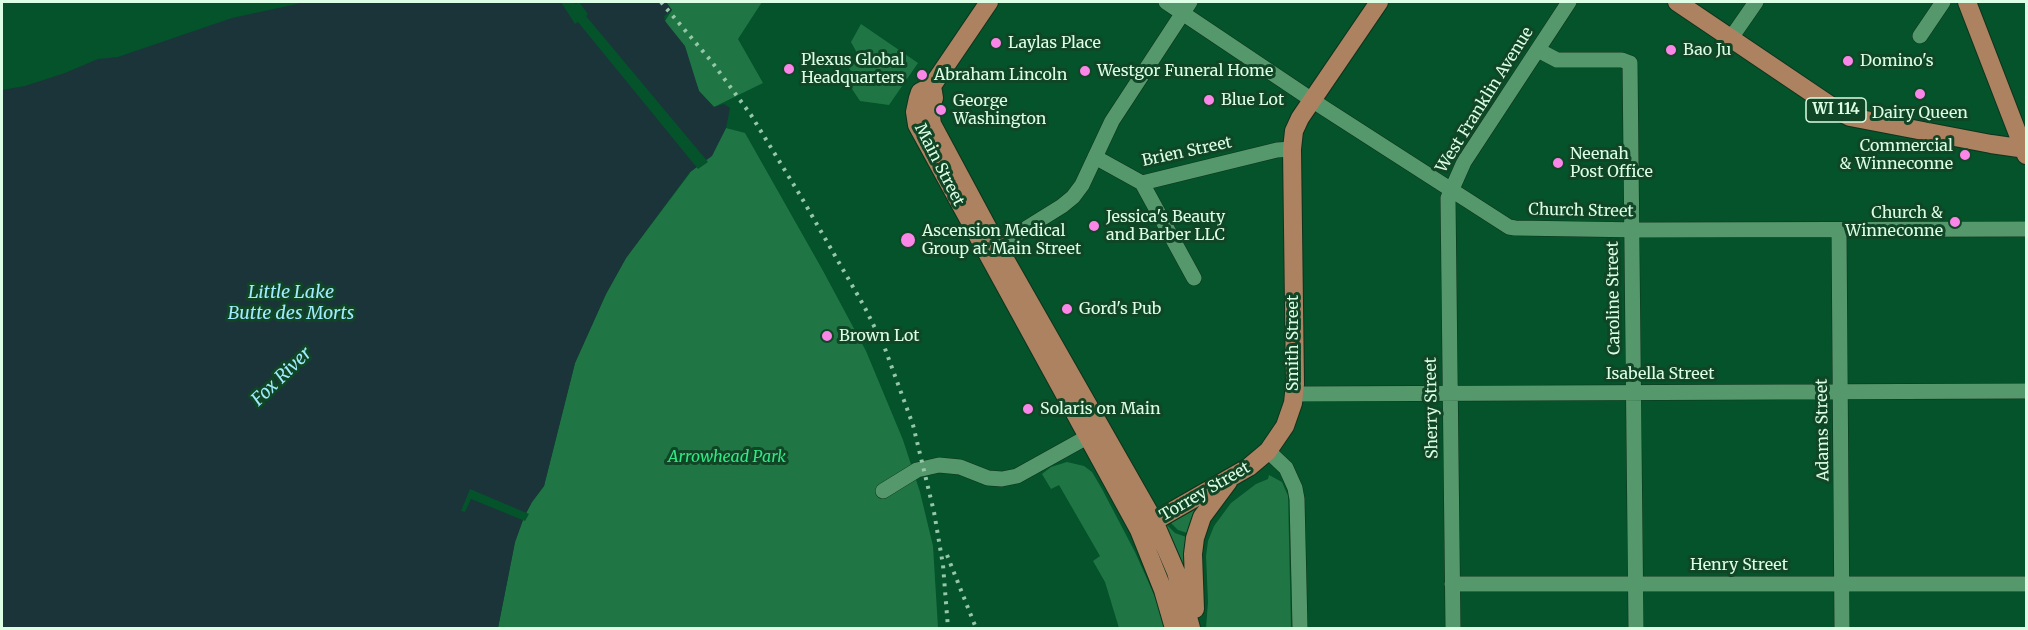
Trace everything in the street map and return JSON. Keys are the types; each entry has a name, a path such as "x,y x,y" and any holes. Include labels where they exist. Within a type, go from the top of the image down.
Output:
{"main road":[{"name":"Main Street","path":"989,2 932,86 920,92 915,112 917,125 992,250 1146,525 1176,572 1192,628"},
{"name":"Smith Street","path":"1268,451 1285,426 1294,394 1292,149 1297,125 1379,2"},
{"name":"WI 114","path":"1677,2 1850,117 2026,151"},
{"path":"1967,2 2026,151"},
{"name":"Torrey Street","path":"1146,525 1231,478 1268,451"},
{"path":"1192,628 1195,609 1193,554 1195,538 1202,517 1231,478"},
{"name":"Main Street","path":"1146,525 1174,628"}],"street":[{"name":"Church Street","path":"1166,2 1186,7 1312,101 1509,227 1631,230 2026,229"},
{"name":"West Franklin Avenue","path":"1451,188 1464,162 1569,2"},
{"path":"1731,38 1756,2"},
{"path":"1920,36 1943,2"},
{"path":"992,250 1073,197 1082,185 1122,104 1186,7"},
{"name":"Caroline Street","path":"1538,50 1557,60 1622,60 1630,63 1636,628"},
{"name":"Brien Street","path":"1095,157 1142,183 1277,150 1292,149"},
{"path":"1142,183 1194,278"},
{"name":"Sherry Street","path":"1451,188 1447,207 1452,628"},
{"name":"Adams Street","path":"1839,230 1842,628"},
{"name":"Isabella Street","path":"1294,394 2026,391"},
{"path":"883,491 917,470 939,465 960,467 987,478 1002,479 1017,476 1094,433"},
{"path":"1268,451 1286,468 1297,499 1300,628"},
{"name":"Henry Street","path":"1452,584 2026,584"}],"green space":[{"name":"Arrowhead Park","path":"553,2 712,155 726,128 745,133 866,351 903,440 920,492 933,546 938,628 498,628 515,542 524,517 544,486 575,363 606,294 626,258 690,173"},
{"path":"666,2 762,2 738,39 763,83 714,107 699,91 691,70 665,21 672,10"},
{"path":"861,24 918,63 889,105 860,101 848,83 854,75 846,64 857,53 851,42"},
{"path":"1067,462 1084,466 1092,472 1135,552 1167,628 1119,628 1105,582 1093,561 1100,556 1059,485 1051,489 1042,474 1051,467"},
{"path":"1269,475 1282,482 1288,496 1291,628 1206,628 1208,602 1206,556 1208,541 1214,526 1231,503 1256,484 1268,479"},
{"path":"1200,507 1190,534 1178,530 1171,523"},
{"path":"1167,525 1175,533 1189,538 1185,575 1166,528"}],"water":[{"name":"Little Lake Butte des Morts","path":"302,2 666,2 672,10 664,16 665,21 685,46 699,91 714,107 724,104 730,108 726,128 712,156 689,173 626,258 606,294 575,363 544,486 524,517 515,542 498,628 2,628 2,90 25,86 98,59 118,57 232,18"}],"pier":[{"path":"561,2 576,4 579,2 588,14 586,16 708,162 698,169 578,22 575,24"},
{"path":"470,489 529,514 525,521 471,499 465,512 461,511"}],"railway":[{"path":"661,2 712,62 751,115 864,306 884,346 913,425 934,512 943,565 948,628"},
{"path":"947,555 976,628"}],"place":[{"name":"Laylas Place","path":"996,43"},
{"name":"Bao Ju","path":"1671,50"},
{"name":"Domino's","path":"1848,61"},
{"name":"Plexus Global Headquarters","path":"789,69"},
{"name":"Westgor Funeral Home","path":"1085,71"},
{"name":"Abraham Lincoln","path":"922,75"},
{"name":"Dairy Queen","path":"1920,94"},
{"name":"Blue Lot","path":"1209,100"},
{"name":"George Washington","path":"941,110"},
{"name":"Commercial & Winneconne","path":"1965,155"},
{"name":"Neenah Post Office","path":"1558,163"},
{"name":"Church & Winneconne","path":"1955,222"},
{"name":"Jessica's Beauty and Barber LLC","path":"1094,226"},
{"name":"Ascension Medical Group at Main Street","path":"908,240"},
{"name":"Gord's Pub","path":"1067,309"},
{"name":"Brown Lot","path":"827,336"},
{"name":"Solaris on Main","path":"1028,409"}],"water label":[{"name":"Fox River","path":"282,377"}]}
